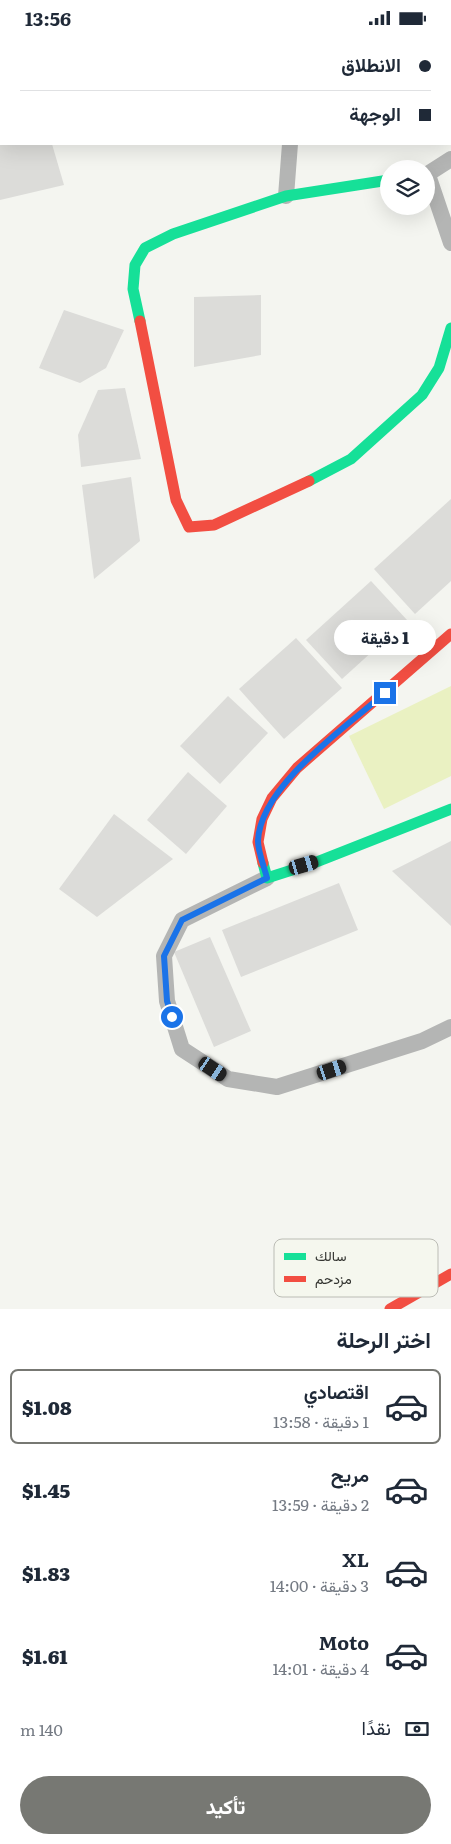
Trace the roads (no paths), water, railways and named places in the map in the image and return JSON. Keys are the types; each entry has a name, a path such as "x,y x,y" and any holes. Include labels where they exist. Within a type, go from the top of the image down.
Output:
{"main road":[{"path":"380,182 286,195 173,234 145,248 135,265 133,289 176,499 189,527 214,525 282,495 351,459 422,395 439,368 451,328"},
{"path":"451,634 297,769 272,798 262,819 258,842 267,878 314,863 451,809"},
{"path":"438,1281 451,1274"},
{"path":"390,1309 411,1297"}],"street":[{"path":"286,195 290,145"},
{"path":"435,170 451,159"},
{"path":"435,198 451,243"},
{"path":"267,878 182,920 177,929 164,956 167,1001 182,1049 228,1079 277,1087 422,1041 451,1027"}]}
